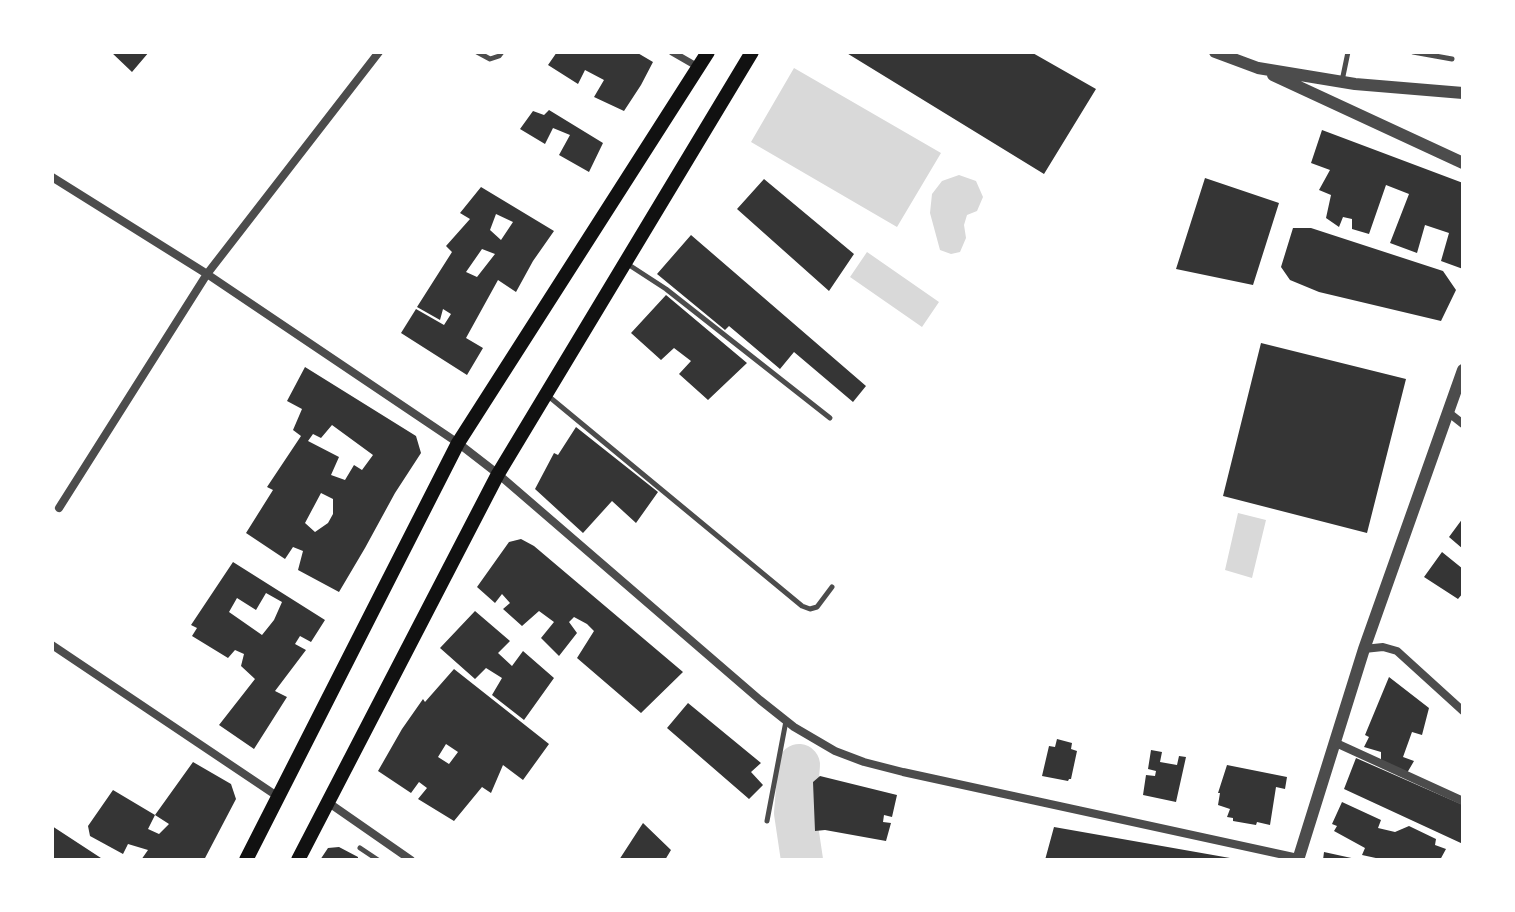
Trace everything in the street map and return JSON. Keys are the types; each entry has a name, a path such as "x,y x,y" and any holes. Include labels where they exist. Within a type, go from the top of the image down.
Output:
{"main road":[{"path":"246,860 458,443 708,52"},
{"path":"298,860 498,474 752,52"}],"street":[{"path":"59,508 207,274 379,52"},
{"path":"672,52 699,67"},
{"path":"1215,52 1234,55 1463,163"},
{"path":"1258,68 1342,81 1463,93"},
{"path":"52,177 207,274 458,443 786,721 835,751 890,769 1298,859 1364,649 1463,370"},
{"path":"1449,413 1463,424"},
{"path":"52,645 277,796"},
{"path":"1364,649 1383,647 1397,651 1463,711"},
{"path":"1336,743 1463,801"},
{"path":"329,803 411,860"}],"lane":[{"path":"477,52 490,59 502,52"},
{"path":"1342,81 1348,52"},
{"path":"1413,52 1452,59"},
{"path":"625,262 666,289 830,418"},
{"path":"546,394 802,606 810,609 817,607 832,587"},
{"path":"767,821 786,721"},
{"path":"360,848 378,860"}],"shaded area":[{"path":"794,68 941,153 897,227 751,142"},
{"path":"959,175 976,181 983,197 977,211 967,215 964,225 966,238 960,252 951,254 940,250 930,213 932,194 942,181"},
{"path":"867,252 939,302 922,327 850,277"},
{"path":"1238,513 1266,520 1252,578 1225,570"}],"building":[{"path":"111,52 149,52 132,72"},
{"path":"557,52 636,52 653,62 624,111 594,97 604,80 585,70 578,84 548,65"},
{"path":"845,52 1031,52 1096,89 1044,174"},
{"path":"549,110 603,143 589,172 559,155 570,135 553,128 545,144 520,129 533,111 544,115"},
{"path":"1322,130 1463,183 1463,269 1441,261 1449,233 1425,225 1417,253 1390,243 1409,194 1386,185 1369,234 1352,229 1352,219 1343,217 1339,227 1326,218 1331,195 1319,190 1330,170 1311,163"},
{"path":"1205,178 1279,203 1253,285 1176,269"},
{"path":"764,179 854,254 829,291 737,209"},
{"path":"481,187 554,231 516,292 498,280 466,338 483,348 467,375 401,333 416,309 444,325 451,314 443,309 440,320 417,307 452,252 446,246 470,219 460,213","holes":["496,214 513,222 501,240 490,230","482,249 495,254 477,277 466,272"]},
{"path":"1293,228 1311,228 1443,271 1456,290 1441,321 1319,292 1290,280 1281,267"},
{"path":"691,235 866,386 853,402 794,352 780,369 729,326 725,330 657,274"},
{"path":"666,295 747,363 708,400 679,374 691,361 674,348 661,360 631,333"},
{"path":"1261,343 1406,379 1367,533 1223,496"},
{"path":"305,367 416,436 421,453 339,592 298,570 303,551 293,547 285,559 246,533 273,490 267,487 301,436 293,430 302,409 287,401","holes":["332,425 373,455 362,470 354,465 345,480 331,475 339,457 308,441 313,434 321,438","321,493 333,499 333,514 328,523 315,532 305,523"]},
{"path":"576,427 658,492 636,523 612,501 583,533 535,489 554,453 558,455"},
{"path":"1463,518 1463,549 1449,537"},
{"path":"521,539 534,546 683,672 641,713 577,658 594,631 587,624 574,617 569,622 577,633 559,656 541,638 554,622 539,611 522,626 503,609 510,603 502,594 495,603 477,587 509,542"},
{"path":"1442,552 1463,569 1463,593 1458,599 1424,577"},
{"path":"233,562 325,620 311,642 300,636 295,644 306,650 275,691 287,697 254,749 219,725 255,679 241,666 244,654 235,650 228,658 192,636 197,628 191,625","holes":["266,593 282,602 274,620 262,635 229,612 237,598 256,610"]},
{"path":"475,611 510,641 498,653 512,666 523,651 554,678 524,720 492,695 502,678 486,668 475,679 440,648"},
{"path":"454,669 549,744 523,780 503,765 491,793 482,787 454,821 418,799 427,788 419,782 411,793 378,771 402,729 423,699 425,702","holes":["446,744 458,752 449,764 438,757"]},
{"path":"1389,677 1429,708 1422,735 1412,732 1403,757 1414,761 1407,773 1381,760 1381,752 1364,747 1369,737 1365,735"},
{"path":"688,703 761,763 751,772 763,785 749,799 667,728"},
{"path":"1057,739 1072,743 1071,749 1077,751 1068,781 1042,776 1049,746 1055,747"},
{"path":"1151,750 1162,752 1160,762 1177,765 1179,756 1186,757 1176,802 1143,795 1146,775 1155,776 1156,771 1148,769"},
{"path":"1356,758 1463,805 1463,844 1344,789"},
{"path":"193,762 231,784 236,799 204,860 141,860 148,850 128,844 123,854 90,836 88,826 113,790 155,815","holes":["155,815 169,824 159,834 148,829"]},
{"path":"1227,765 1287,777 1285,789 1276,787 1270,825 1233,821 1233,818 1227,817 1230,809 1218,805 1218,793"},
{"path":"820,776 897,795 892,817 884,815 883,822 891,823 886,841 815,831 813,782"},
{"path":"1342,802 1381,820 1378,828 1395,832 1409,826 1436,839 1435,845 1446,849 1440,860 1385,860 1362,855 1365,848 1334,831 1337,826 1332,824"},
{"path":"643,823 671,850 665,860 619,860"},
{"path":"52,826 104,860 52,859"},
{"path":"1054,827 1230,858 1230,860 1045,860"},
{"path":"339,847 358,857 358,860 320,860 328,848"},
{"path":"1324,852 1356,859 1356,860 1323,860"}],"waterway":[{"path":"799,765 795,813 802,860"}]}
